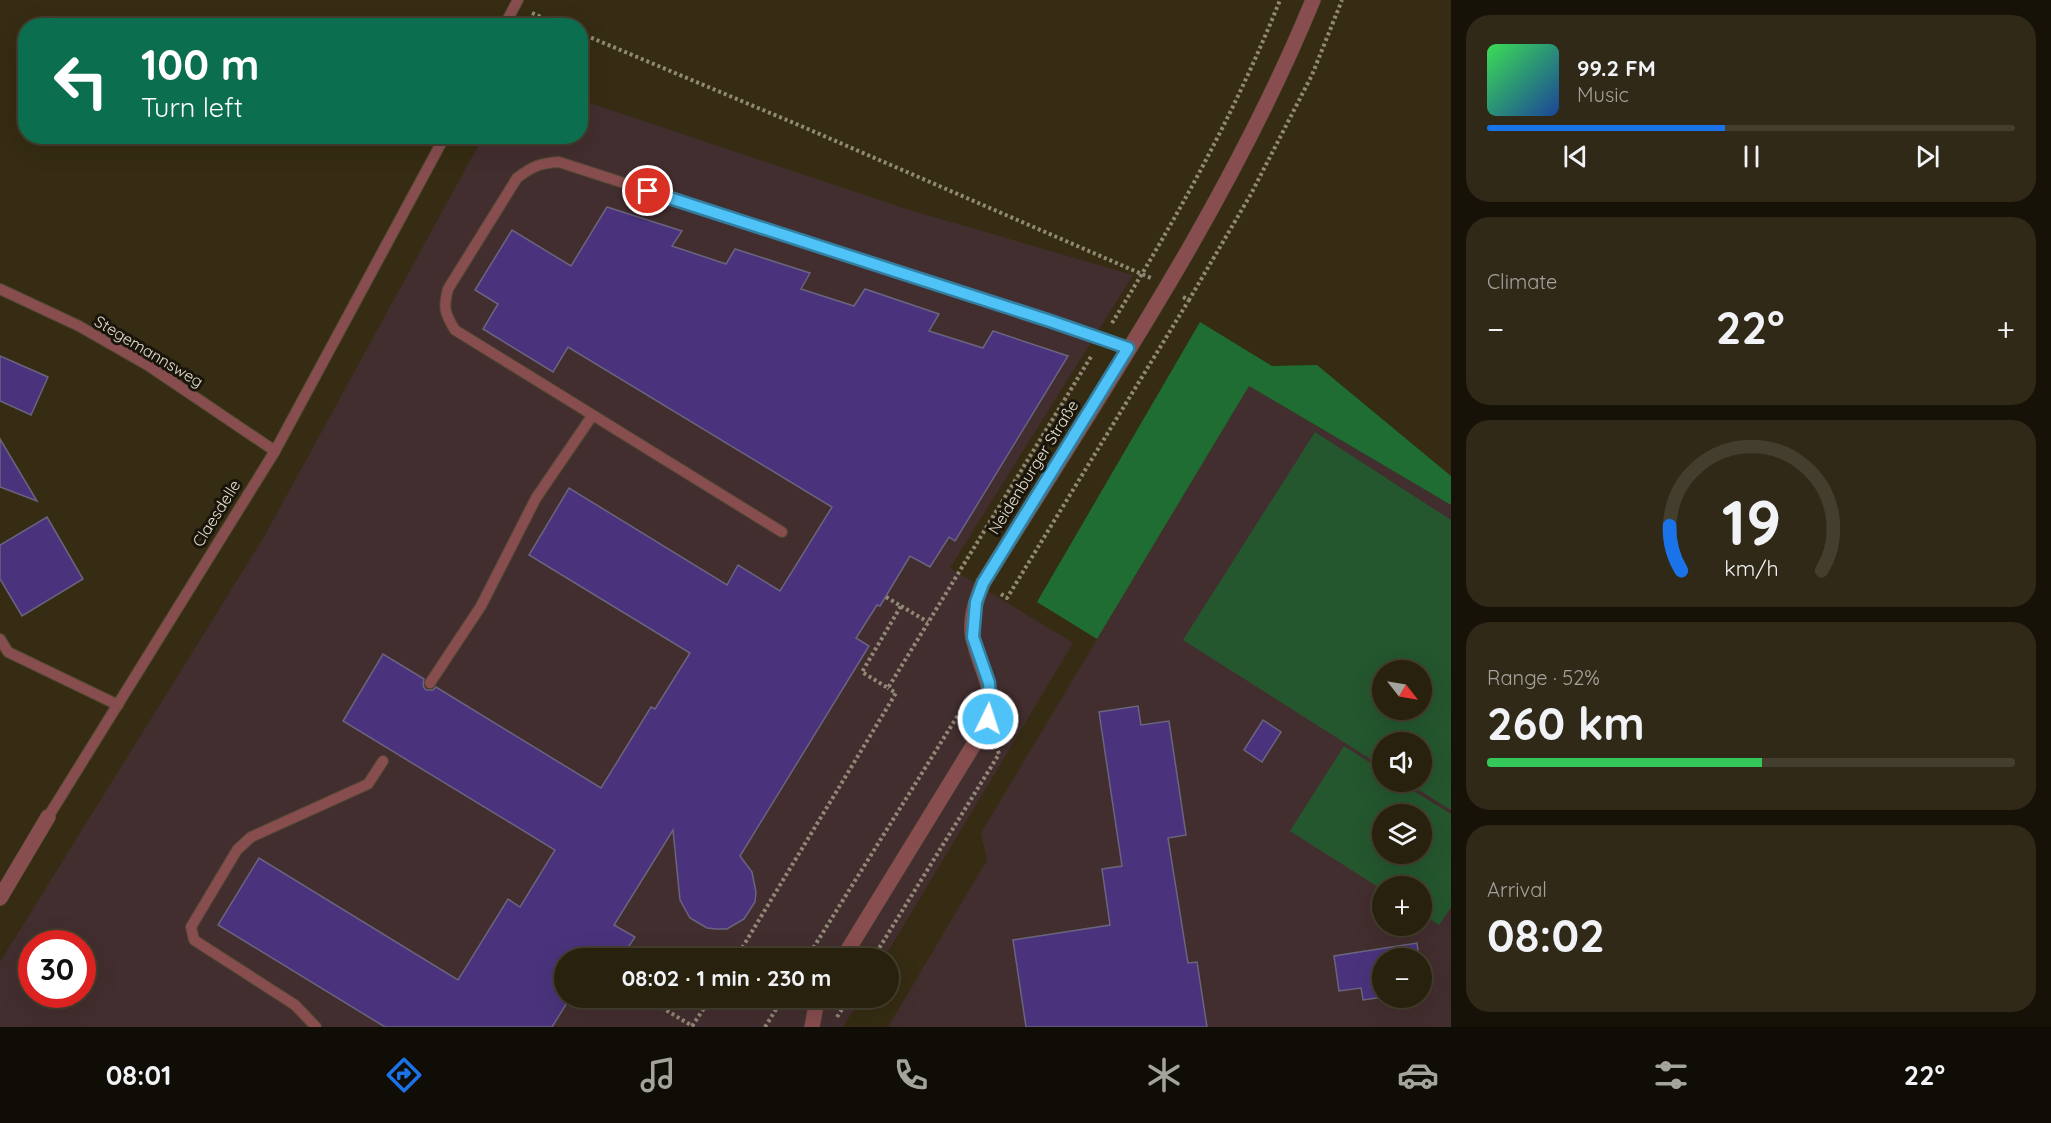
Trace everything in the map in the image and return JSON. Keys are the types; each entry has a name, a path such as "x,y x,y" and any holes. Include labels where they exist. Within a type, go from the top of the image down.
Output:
{"street":[{"name":"Neidenburger Straße","path":"849,948 988,719 989,683 973,637 976,602 983,583 1128,348 1242,150 1286,66 1313,0"},
{"name":"Claesdelle","path":"0,898 48,817"},
{"path":"812,1027 816,1008"}],"lane":[{"path":"509,18 517,3"},
{"name":"Claesdelle","path":"48,817 275,451 441,144"},
{"path":"782,532 454,330 447,317 444,304 448,289 518,178 531,168 543,163 559,162 1128,348"},
{"name":"Stegemannsweg","path":"0,289 79,326 149,366 275,451"},
{"path":"430,684 480,606 536,498 592,416"},
{"path":"0,639 8,652 118,705"},
{"path":"316,1027 295,1005 194,940 191,927 237,850 251,837 368,784 382,761"}],"path":[{"path":"888,688 1143,273 1214,147 1262,46 1280,0"},
{"path":"1007,598 1251,194 1312,75 1342,0"},
{"path":"517,3 546,18"},
{"path":"588,36 1143,273 1189,300"},
{"path":"886,597 928,622"},
{"path":"742,948 896,693 862,672 901,606"},
{"path":"813,948 985,671"},
{"path":"879,948 999,754 988,719"},
{"path":"662,1008 693,1027 705,1008"},
{"path":"765,1027 777,1008"},
{"path":"836,1019 843,1008"}],"shaded area":[{"path":"588,102 906,209 1133,275 950,568 1073,643 890,948 554,948 554,1008 855,1008 843,1027 0,1027 0,962 18,933 18,1008 96,1008 96,930 20,930 264,537 479,144 588,144"},
{"path":"1249,386 1451,505 1451,1027 888,1027 987,860 981,833"}],"green space":[{"path":"1200,322 1272,366 1317,365 1451,476 1451,505 1249,386 1097,639 1037,602"},
{"path":"1315,432 1451,520 1451,810 1422,792 1432,792 1432,732 1372,732 1372,760 1183,640"},
{"path":"1344,746 1372,764 1372,792 1415,792 1451,814 1451,907 1439,925 1432,920 1432,876 1372,876 1372,883 1290,831"}],"building":[{"path":"607,207 682,231 672,246 726,264 735,249 810,273 801,289 854,306 865,289 939,314 929,331 983,348 993,331 1068,356 955,541 949,537 930,567 910,556 880,606 877,605 856,638 869,646 740,856 752,872 756,892 755,902 744,919 727,929 716,929 707,928 690,918 680,900 673,830 614,925 635,937 628,948 554,948 554,1008 564,1008 552,1027 385,1027 218,925 259,858 458,980 508,899 520,907 555,850 343,721 383,654 424,679 423,686 426,690 433,690 436,687 601,788 651,707 655,709 690,653 529,555 569,488 727,585 738,565 780,591 832,507 568,347 553,372 483,329 498,304 475,290 512,230 571,266"},
{"path":"0,356 48,377 31,415 0,401"},
{"path":"0,439 37,501 0,487"},
{"path":"47,517 83,579 22,616 0,579 0,545"},
{"path":"1138,706 1141,725 1169,721 1186,835 1168,838 1188,963 1197,962 1207,1027 1026,1027 1013,940 1110,925 1102,869 1122,866 1099,712"},
{"path":"1263,720 1281,732 1262,762 1244,750"},
{"path":"1417,943 1418,948 1385,948"},
{"path":"1372,950 1372,999 1363,1000 1361,988 1339,991 1334,956"}],"route":[{"path":"648,191 1128,348 983,583 976,602 973,637 989,683 988,719"}]}
